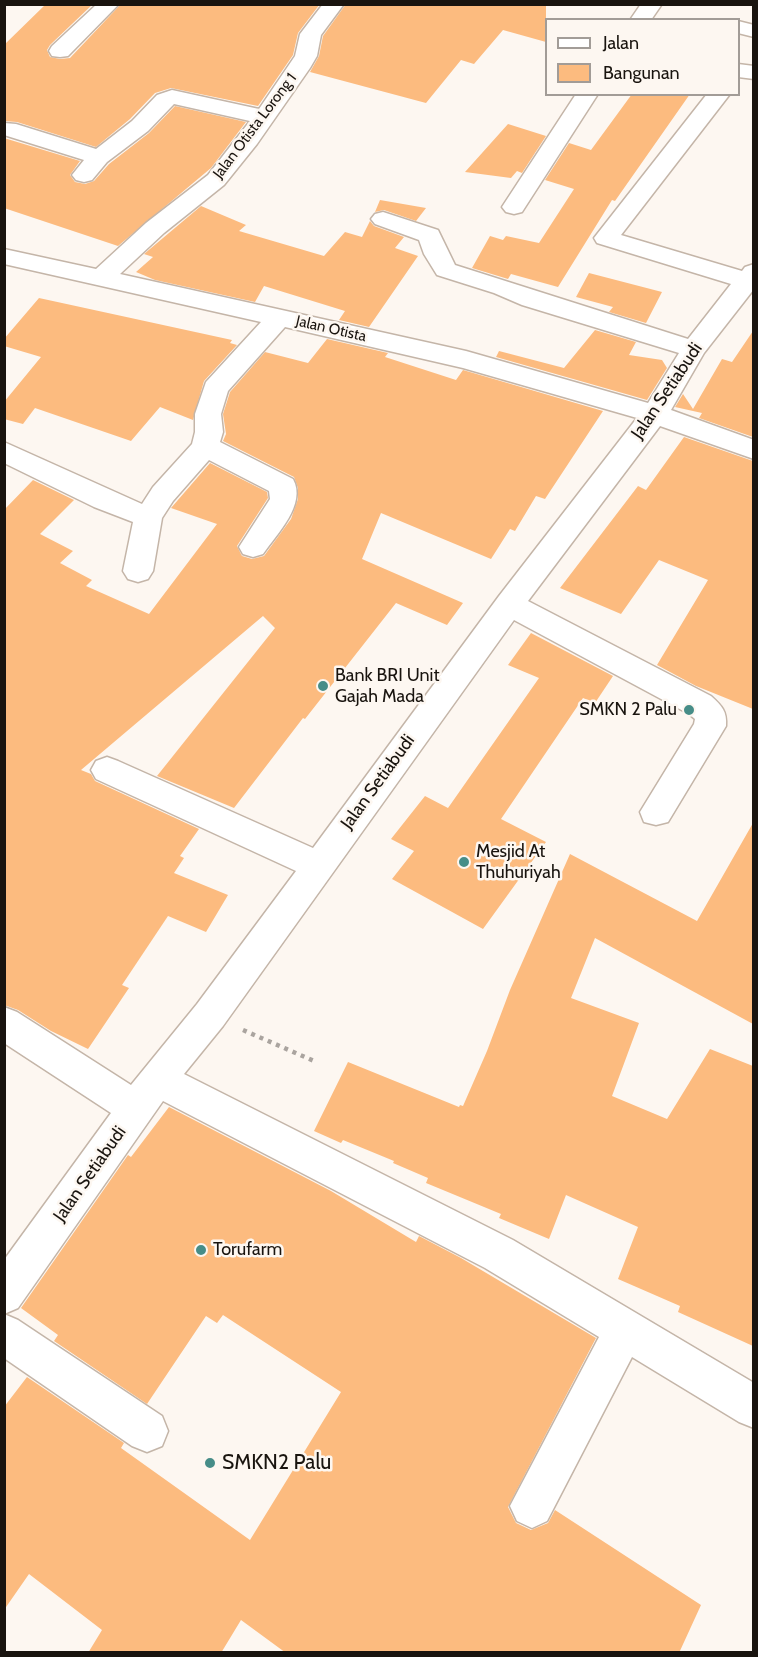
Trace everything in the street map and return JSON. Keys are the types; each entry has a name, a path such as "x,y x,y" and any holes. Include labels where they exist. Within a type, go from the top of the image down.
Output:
{"street":[{"path":"60,51 109,4"},
{"name":"Jalan Otista Lorong 1","path":"100,279 155,228 216,180 306,56 311,34 334,4"},
{"path":"642,18 652,4"},
{"path":"514,207 586,96"},
{"path":"717,96 606,238 750,276"},
{"path":"84,175 99,157 140,126 165,100 172,97 263,117"},
{"path":"8,129 99,157"},
{"path":"383,219 429,235 436,254 446,270 503,287 531,299 694,349"},
{"name":"Jalan Otista","path":"4,256 466,360 655,414 753,450"},
{"name":"Jalan Setiabudi","path":"4,1294 147,1094 210,1015 509,604 655,414 694,349 750,276"},
{"path":"138,571 148,517 163,494 190,466 205,446 208,414 215,388 280,317"},
{"path":"205,446 283,486 284,500 253,547"},
{"path":"4,451 104,500 148,517"},
{"path":"509,604 700,705 711,715 710,726 656,812"},
{"path":"107,770 317,865"},
{"path":"4,1023 147,1094 499,1254 753,1407"},
{"path":"532,1506 624,1330"},
{"path":"4,1334 147,1431"}],"path":[{"path":"210,1015 314,1061"}],"building":[{"path":"46,4 93,4 47,50 50,57 60,59 70,58 121,4 320,4 298,33 293,55 258,106 171,88 155,93 130,119 96,147 17,122 4,121 4,45"},
{"path":"346,4 546,4 545,42 503,30 474,64 461,60 426,103 310,72 319,56 323,36"},
{"path":"631,96 689,96 615,201 612,200 558,287 511,274 508,279 472,268 490,236 503,240 506,236 539,243 574,189 545,180 569,143 591,150"},
{"path":"175,106 246,122 211,168 118,246 4,208 4,138 80,161 70,175 75,182 85,184 94,181 109,164 149,133"},
{"path":"508,124 546,136 522,173 517,171 511,178 465,172"},
{"path":"380,200 426,208 416,221 384,210 375,212"},
{"path":"201,206 246,225 239,231 324,256 345,232 362,237 370,221 374,226 404,237 395,248 418,256 369,327 339,320 345,311 264,286 255,302 155,280 136,272 153,257 144,254"},
{"path":"589,273 662,292 646,323 609,312 613,307 576,297"},
{"path":"39,298 232,340 230,343 237,345 204,381 193,420 160,407 131,441 35,408 23,424 4,419 4,402 41,357 4,346 4,339"},
{"path":"595,330 636,342 629,355 662,360 667,368 647,400 496,357 499,351 564,368"},
{"path":"753,331 753,437 699,418 702,413 675,407 683,394 693,409 722,359 732,362"},
{"path":"327,339 388,353 385,357 456,380 463,370 603,411 545,499 536,496 515,531 510,529 491,559 381,513 362,559 463,603 447,625 396,603 234,808 157,776 275,628 263,616 81,770 91,774 95,781 199,829 180,856 184,858 174,873 228,895 206,932 168,916 122,985 129,988 88,1049 51,1031 18,1010 4,1005 4,510 33,480 74,500 40,534 73,551 60,563 92,580 86,586 149,614 217,524 171,508 210,463 267,492 268,498 237,546 242,556 252,559 264,556 291,519 298,499 298,488 294,477 223,441 226,434 223,414 230,392 265,352 308,363"},
{"path":"684,437 753,461 753,709 696,686 657,665 708,580 659,560 621,614 560,588 638,486 646,490"},
{"path":"531,633 613,676 595,703 583,698 501,819 546,842 483,929 392,879 414,851 391,839 425,796 448,808 539,678 508,665"},
{"path":"753,823 753,1024 595,938 571,998 639,1023 612,1096 667,1119 710,1049 753,1066 753,1346 678,1312 680,1306 618,1279 638,1227 566,1195 549,1239 499,1218 501,1214 426,1183 428,1178 393,1163 394,1161 314,1131 348,1062 459,1107 463,1106 510,990 570,854 697,921"},
{"path":"169,1107 331,1191 416,1242 419,1236 461,1258 596,1338 508,1507 516,1523 531,1530 548,1523 555,1510 701,1605 679,1653 286,1653 241,1620 221,1653 88,1653 102,1630 29,1574 4,1610 4,1407 27,1377 124,1443 121,1448 250,1540 341,1392 223,1315 217,1323 206,1316 147,1404 54,1341 58,1335 21,1308 128,1155 131,1157"}],"place":[{"name":"Bank BRI Unit Gajah Mada","path":"323,686"},
{"name":"SMKN 2 Palu","path":"689,710"},
{"name":"Mesjid At Thuhuriyah","path":"464,862"},
{"name":"Torufarm","path":"201,1250"},
{"name":"SMKN2 Palu","path":"210,1463"}]}
